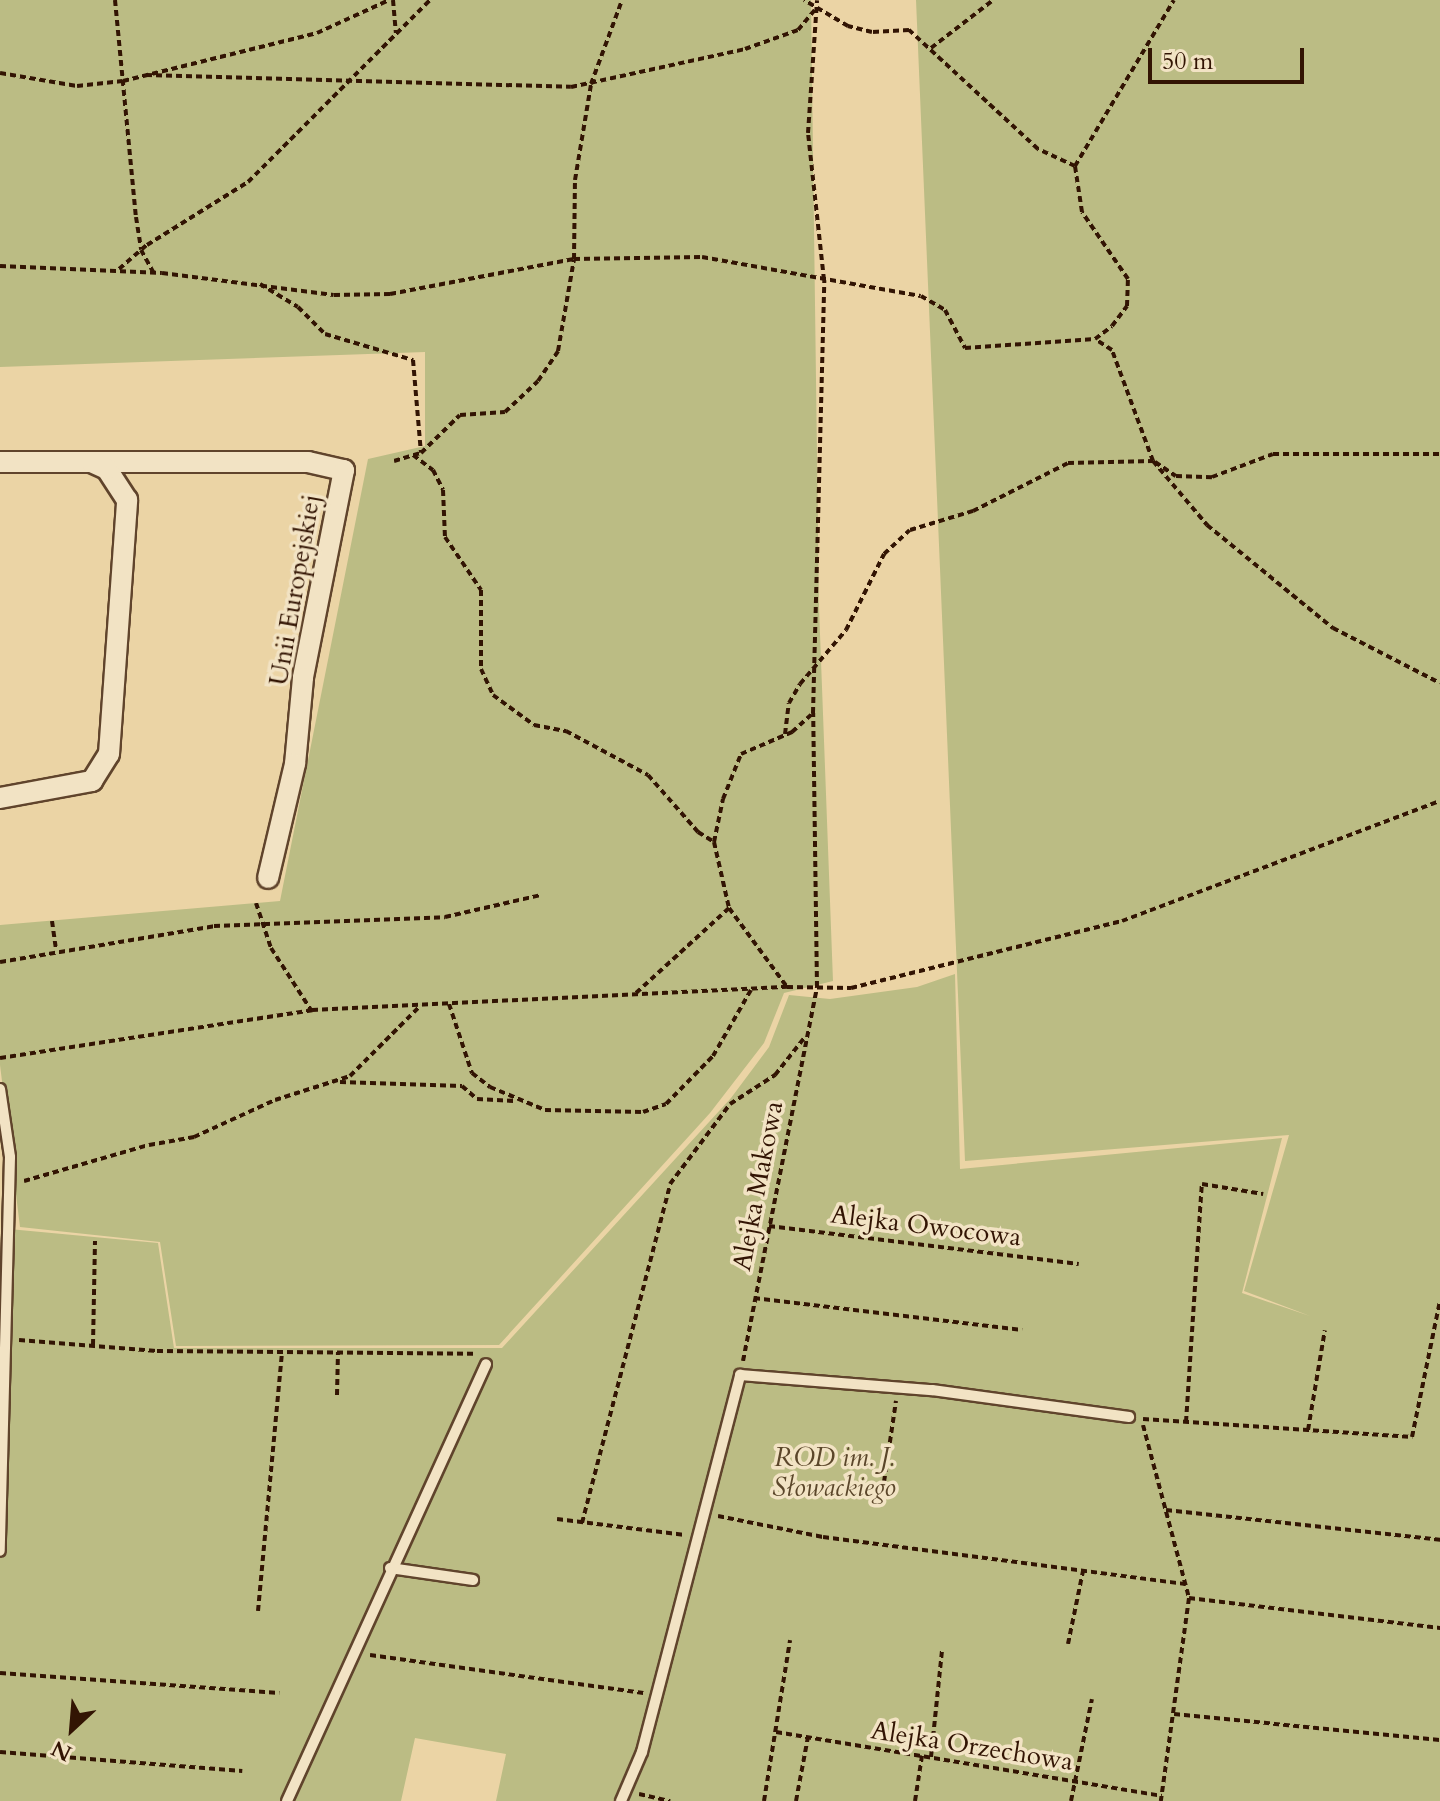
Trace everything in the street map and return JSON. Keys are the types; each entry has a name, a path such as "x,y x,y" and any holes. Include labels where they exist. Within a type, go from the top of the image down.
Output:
{"street":[{"path":"0,798 92,781 109,754 127,500 107,469 87,461"},
{"name":"Unii Europejskiej","path":"0,462 308,462 344,470 303,678 295,764 268,878"}],"lane":[{"path":"0,1089 5,1157 10,1178 3,1263 5,1339 0,1551"},
{"path":"287,1801 350,1653 486,1364"},
{"path":"625,1796 657,1694 740,1375 898,1387 1135,1418"},
{"path":"390,1568 473,1580"}],"path":[{"path":"115,0 141,250 154,273"},
{"path":"0,73 77,86 123,81 317,33 391,0 396,35"},
{"path":"117,271 141,250 248,182 430,0"},
{"path":"394,461 421,453 460,415 505,412 538,381 558,351 574,259 575,180 591,84 622,0"},
{"path":"804,0 848,26 872,32 909,30 1038,149 1075,166"},
{"name":"Alejka Makowa","path":"740,1375 817,987 813,713 824,280 808,133 817,0"},
{"path":"931,48 993,0"},
{"path":"0,266 191,276 258,282 334,295 390,294 574,259 702,257 921,296 945,310 965,348 1095,339 1112,326 1130,294 1116,256 1082,212 1075,166 1174,0"},
{"path":"146,75 591,84 745,49 798,30 817,8"},
{"path":"258,282 298,307 325,334 413,360 421,453"},
{"path":"1095,339 1112,350 1153,461 1207,525 1280,586 1369,650 1440,683"},
{"path":"785,734 789,703 846,630 884,554 910,530 973,511 1068,463 1153,461 1176,476 1212,477 1273,454 1440,454"},
{"path":"413,455 433,470 443,490 445,537 481,590 481,669 493,695 534,725 566,731 648,775 698,832 714,842"},
{"path":"787,987 729,908 714,842 723,799 741,754 785,734 813,713"},
{"path":"0,1058 312,1010 787,987 851,988 1122,921 1440,801"},
{"path":"0,962 56,950 112,947 214,926 445,917 541,895"},
{"path":"256,903 271,948 312,1010"},
{"path":"634,995 729,908"},
{"path":"52,921 56,950"},
{"path":"336,1082 462,1086 477,1099 517,1101 565,1112 601,1107 643,1112 666,1104 713,1056 751,989"},
{"path":"449,1004 472,1073 517,1101"},
{"path":"10,1178 52,1176 75,1165 194,1137 275,1100 336,1082 380,1052 421,1005"},
{"path":"582,1523 670,1184 730,1104 775,1075 806,1035"},
{"path":"1186,1422 1202,1184 1263,1194"},
{"name":"Alejka Owocowa","path":"769,1226 1079,1264"},
{"path":"93,1345 95,1241"},
{"path":"754,1298 1022,1330"},
{"path":"1162,1798 1189,1598 1166,1510 1135,1418 1412,1437 1440,1301"},
{"path":"1308,1430 1325,1330"},
{"path":"5,1339 282,1352 473,1354 488,1356 486,1364"},
{"path":"258,1611 282,1352"},
{"path":"337,1395 338,1352"},
{"path":"884,1482 898,1387"},
{"path":"1166,1510 1440,1540"},
{"path":"704,1512 823,1537 1186,1584"},
{"path":"557,1519 690,1536"},
{"path":"1068,1644 1083,1571"},
{"path":"1189,1598 1440,1628"},
{"path":"764,1801 790,1640"},
{"path":"931,1757 942,1651"},
{"path":"350,1653 657,1694"},
{"path":"0,1673 279,1693"},
{"path":"1071,1801 1092,1699"},
{"path":"1174,1714 1440,1740"},
{"name":"Alejka Orzechowa","path":"776,1732 1162,1798"},
{"path":"796,1801 808,1737"},
{"path":"0,1752 242,1771"},
{"path":"915,1801 922,1756"},
{"path":"625,1796 670,1801"}],"green space":[{"path":"0,0 811,0 819,607 833,981 784,993 764,1043 710,1113 499,1345 176,1346 160,1242 20,1227 0,1065 0,925 280,901 368,459 425,446 425,352 0,367"},
{"name":"ROD im. J. Słowackiego","path":"916,0 1440,0 1440,1801 496,1801 506,1754 415,1738 401,1801 0,1801 0,1421 9,1229 158,1243 174,1348 502,1348 731,1098 769,1047 789,995 830,999 917,987 955,974 960,1169 1282,1138 1242,1293 1310,1316 1244,1291 1289,1135 965,1161"}]}
